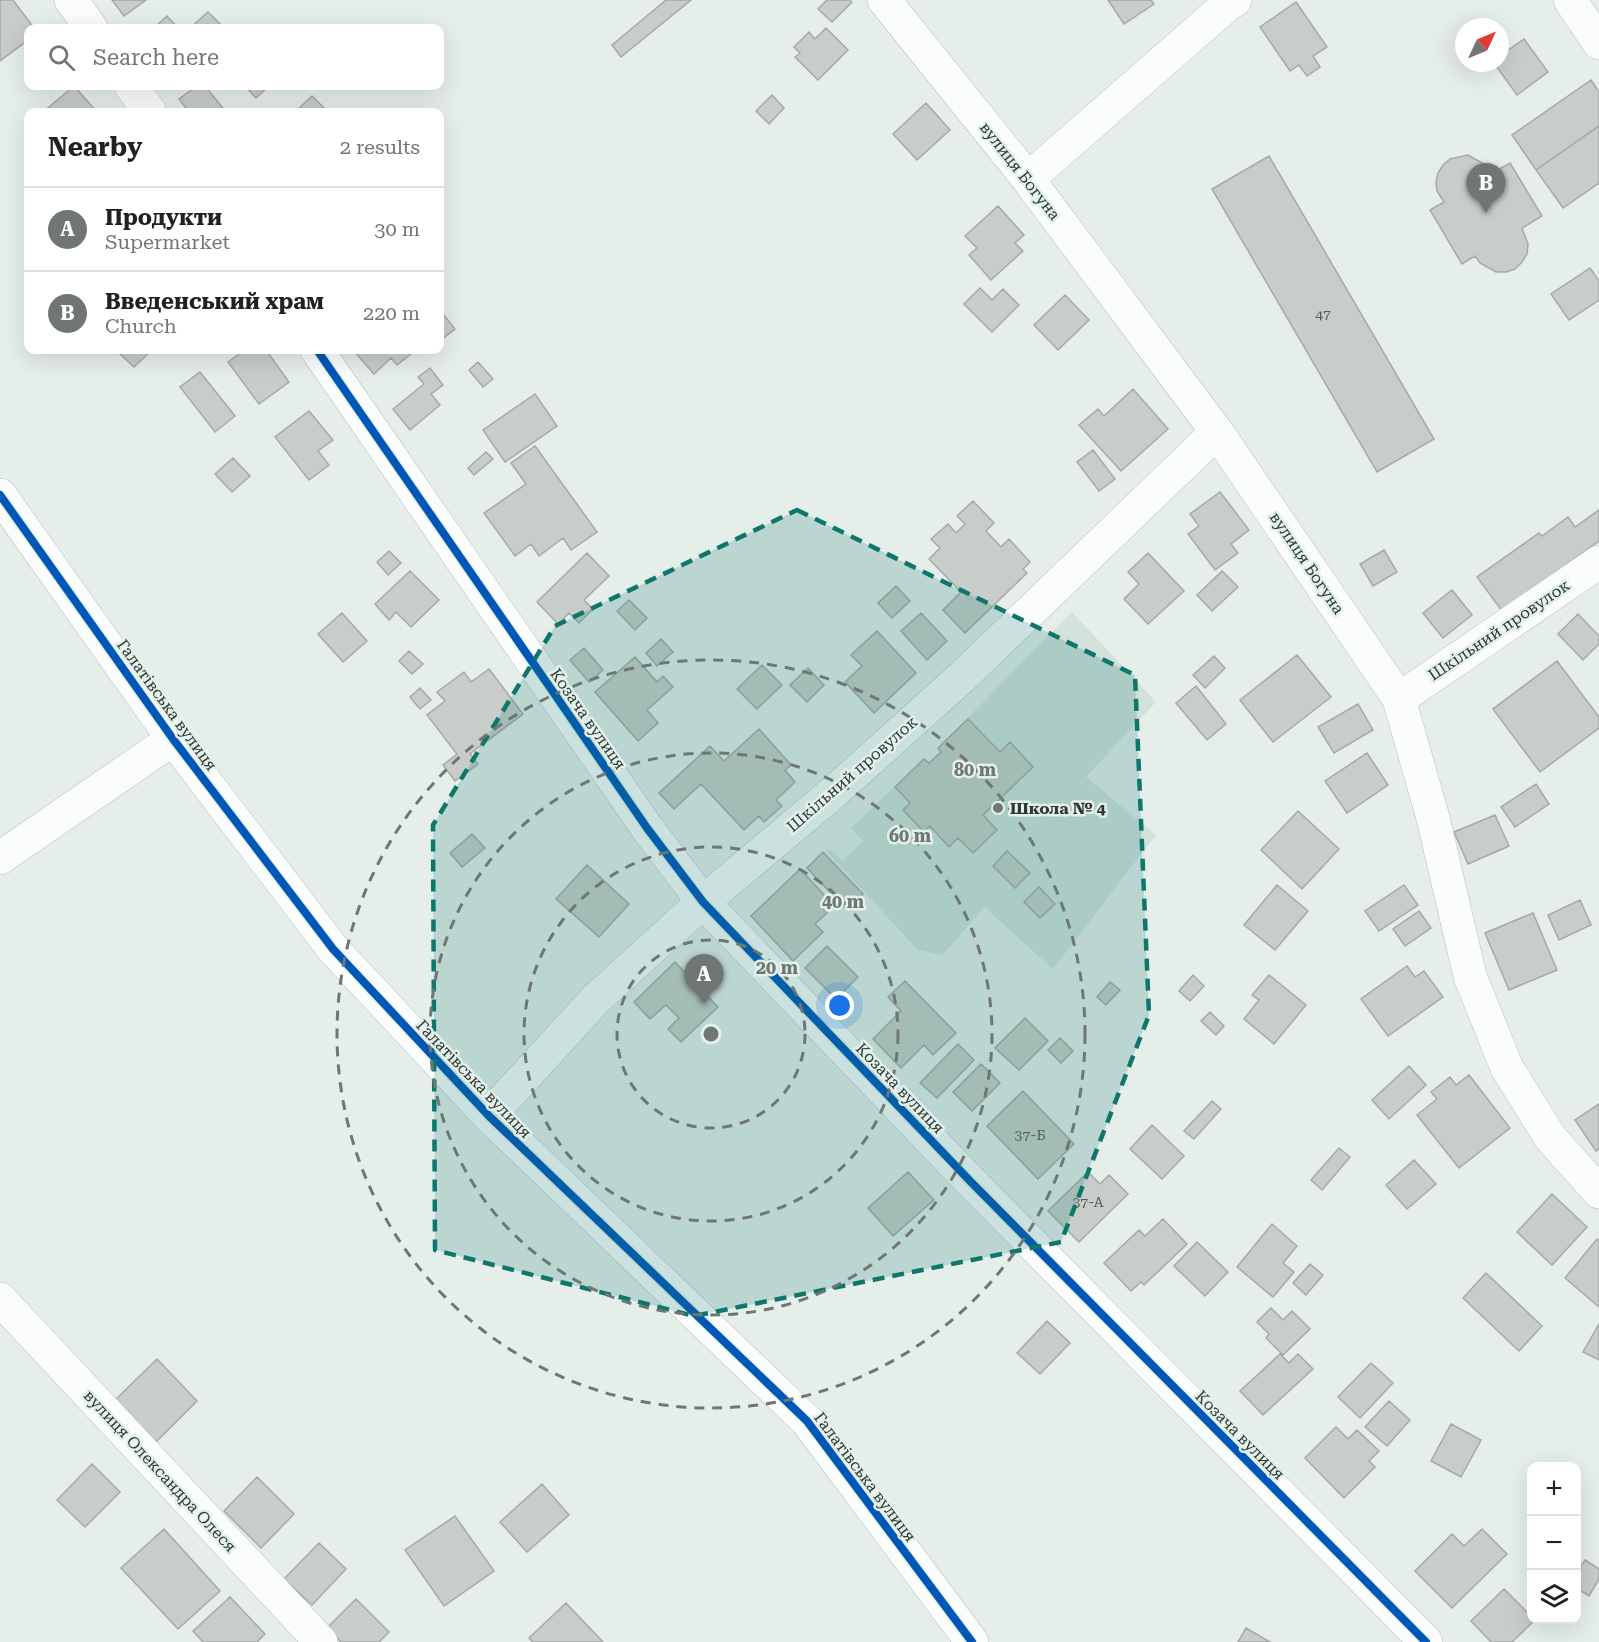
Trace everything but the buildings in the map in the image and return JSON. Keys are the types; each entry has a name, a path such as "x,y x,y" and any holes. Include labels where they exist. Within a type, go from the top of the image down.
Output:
{"street":[{"path":"71,0 88,24"},
{"name":"вулиця Богуна","path":"884,0 1028,179 1217,432 1399,699 1434,818 1470,976 1507,1068 1550,1137 1599,1192"},
{"path":"1028,179 1236,0"},
{"path":"1570,0 1599,43"},
{"path":"134,90 147,108"},
{"name":"Козача вулиця","path":"320,354 646,828 703,902 971,1182 1426,1642"},
{"name":"Шкільний провулок","path":"489,1116 596,999 703,902 834,792 963,676 1217,432"},
{"name":"Галатівська вулиця","path":"0,495 173,739 333,949 489,1116 807,1421 972,1642"},
{"name":"Шкільний провулок","path":"1399,699 1599,562"},
{"path":"0,858 173,739"},
{"name":"вулиця Олександра Олеся","path":"0,1299 321,1642"}],"highlighted area":[{"path":"797,510 1135,675 1149,1015 1061,1242 694,1316 435,1250 433,825 555,626"}],"shaded area":[{"name":"Школа № 4","path":"1072,612 1156,702 1086,777 1156,835 1053,969 984,907 943,955 918,950 826,851 829,848 842,861 863,841 851,828 924,759 929,763 941,752 938,748"}],"cycle path":[{"path":"320,354 647,828 703,902 971,1182 1426,1642"},
{"path":"0,495 173,739 333,949 489,1116 807,1421 972,1642"}],"place":[{"name":"Введенський храм","path":"1486,213"},
{"name":"Школа № 4","path":"998,808"},
{"name":"Продукти","path":"704,1004"}]}
